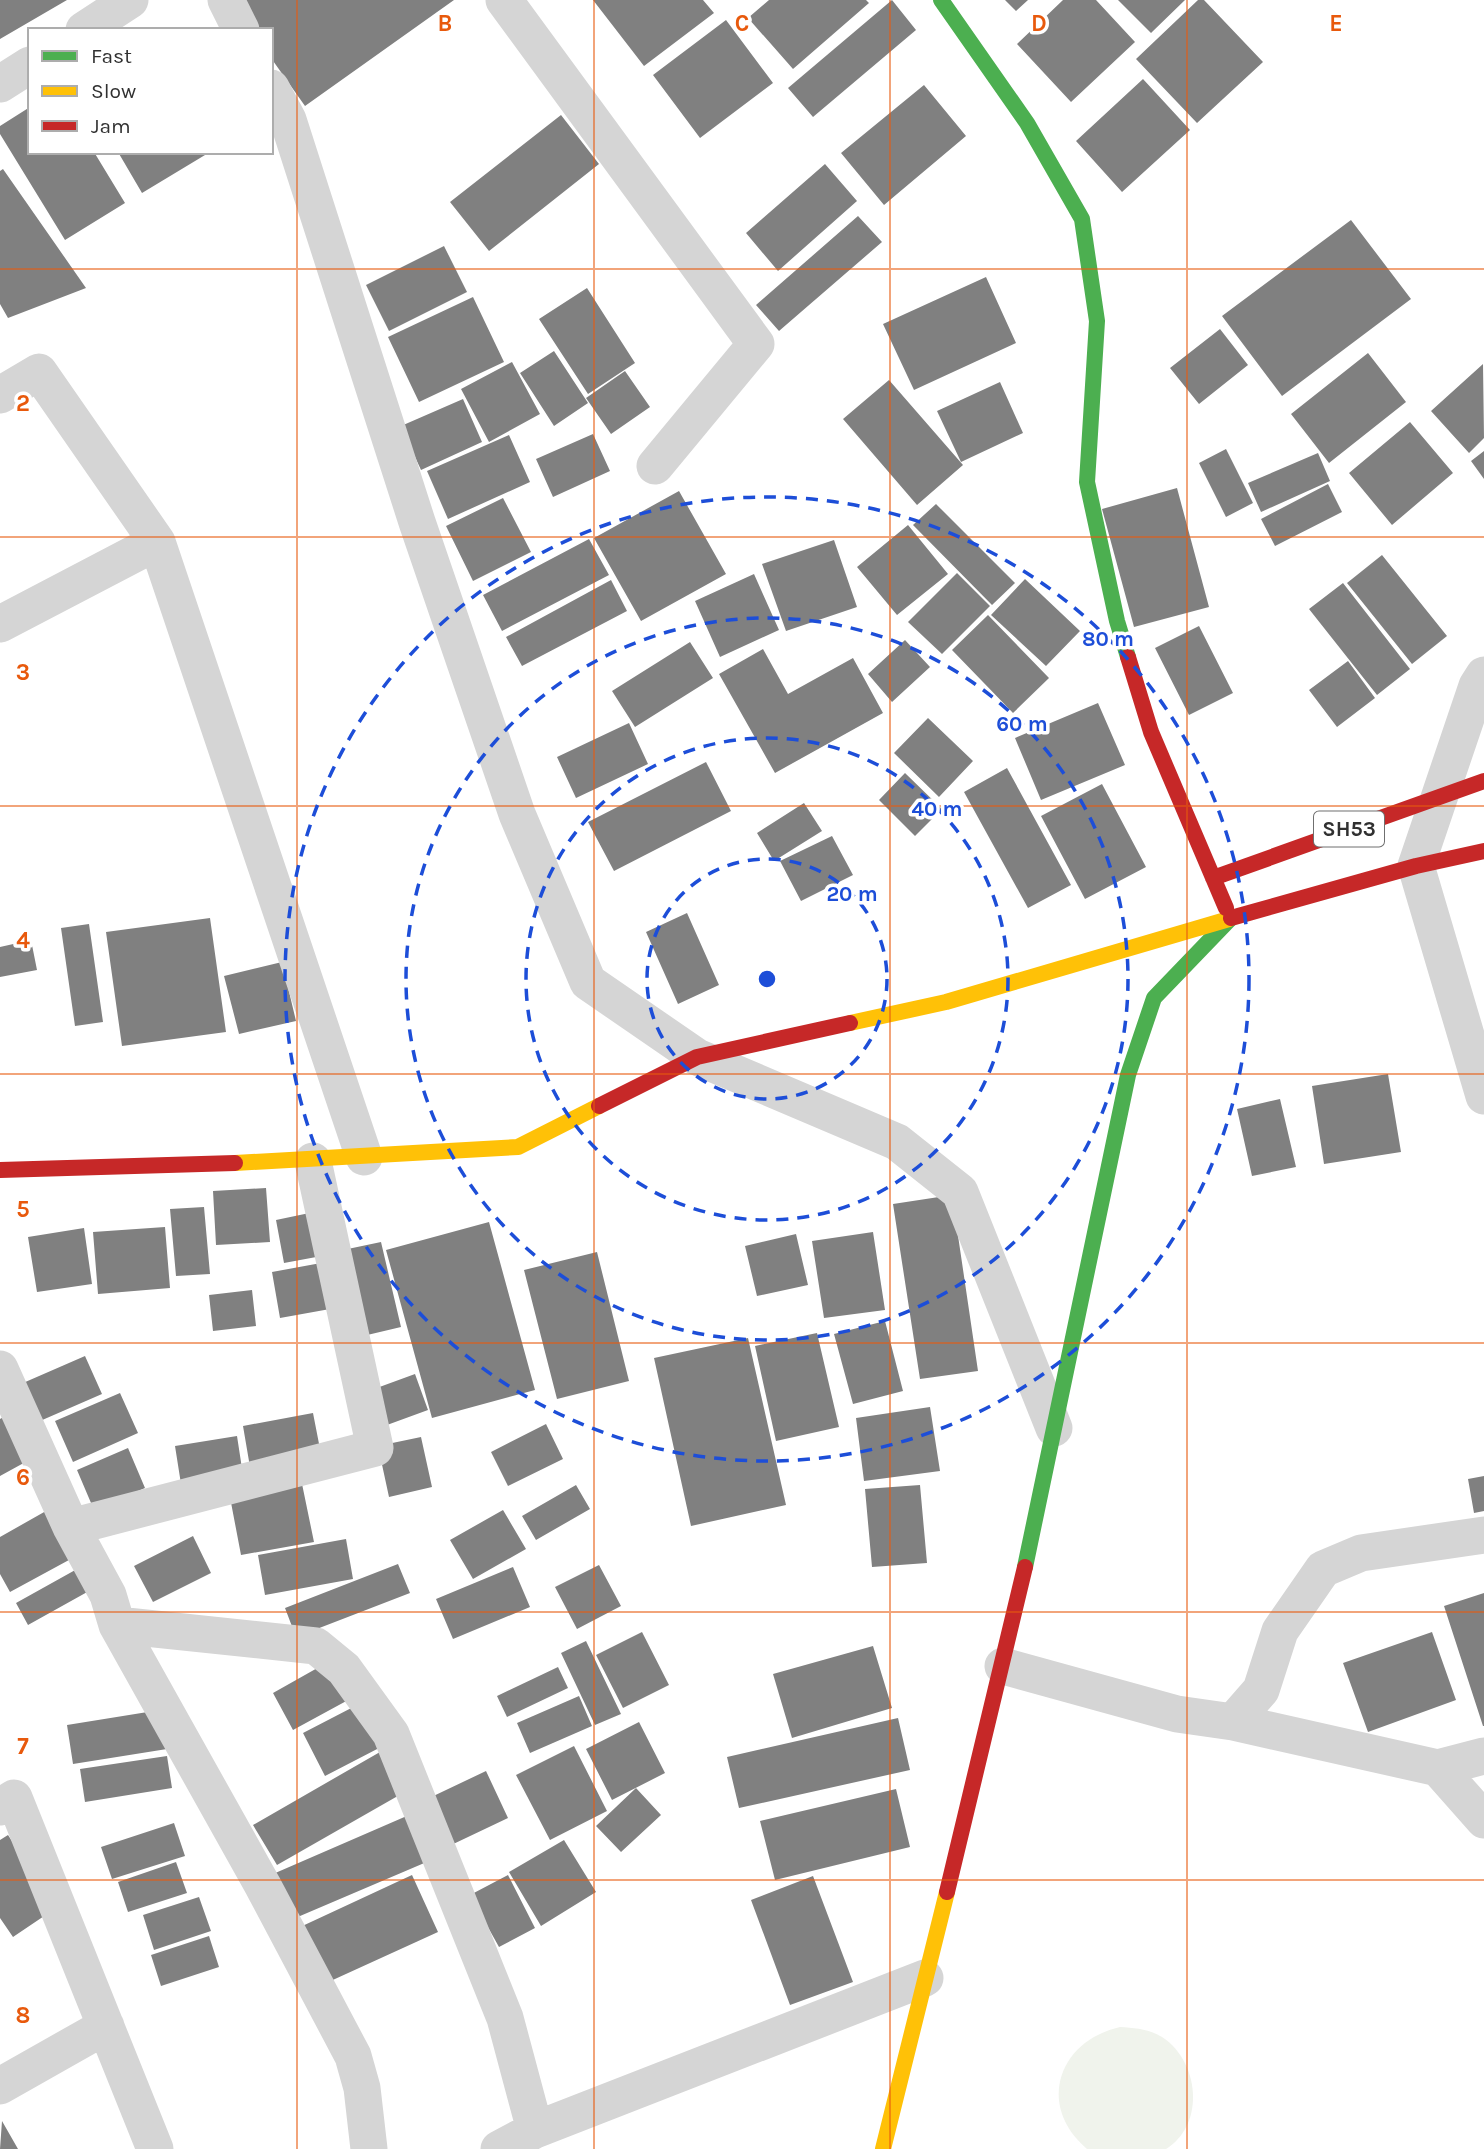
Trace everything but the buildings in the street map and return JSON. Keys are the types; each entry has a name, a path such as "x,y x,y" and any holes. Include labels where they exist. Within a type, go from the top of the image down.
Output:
{"street":[{"path":"87,28 130,0"},
{"path":"226,0 240,28"},
{"path":"505,0 756,344 655,466"},
{"path":"942,0 1027,122 1082,219 1097,321 1087,482 1117,621 1151,732 1231,918"},
{"path":"0,84 28,66"},
{"path":"273,92 288,120 417,522 517,814 588,982 697,1057 897,1142 960,1192 1054,1428"},
{"path":"0,394 39,372 157,542 364,1157"},
{"path":"0,624 157,542"},
{"path":"1484,675 1477,686 1416,866 1484,1096"},
{"name":"SH53","path":"1213,878 1484,781"},
{"name":"SH53","path":"1231,918 1416,866 1484,851"},
{"path":"0,1170 313,1161 518,1147 697,1057 946,1002 1231,918"},
{"path":"883,2149 1003,1666 1128,1075 1154,998 1231,918"},
{"path":"71,1527 374,1448 313,1161"},
{"path":"0,1369 71,1527 108,1595 117,1625 263,1886 353,2056 362,2088 369,2149"},
{"path":"1233,1722 1261,1690 1280,1631 1323,1569 1361,1553 1484,1535"},
{"path":"117,1625 316,1646 344,1669 391,1734 407,1772 505,2018 535,2130"},
{"path":"1003,1666 1177,1714 1233,1722 1438,1768 1484,1756"},
{"path":"1438,1768 1484,1821"},
{"path":"0,1807 14,1798 155,2149"},
{"path":"499,2149 535,2130 925,1978"},
{"path":"0,2086 106,2026"}],"shaded area":[{"path":"1120,2027 1136,2028 1162,2037 1184,2061 1190,2076 1192,2109 1179,2138 1166,2149 1087,2149 1071,2132 1062,2114 1059,2095 1061,2077 1069,2060 1099,2034"}],"traffic: fast":[{"path":"941,0 1027,123 1082,219 1097,321 1087,482 1117,621 1128,657"},
{"path":"1025,1567 1128,1075 1154,998 1231,918"}],"traffic: slow":[{"path":"850,1023 946,1002 1229,919"},
{"path":"235,1163 518,1147 599,1106"},
{"path":"883,2149 947,1892"}],"traffic: jam":[{"path":"1128,657 1151,732 1226,908"},
{"path":"1213,878 1484,781"},
{"path":"1231,918 1416,866 1484,851"},
{"path":"599,1106 697,1057 850,1023"},
{"path":"0,1170 235,1163"},
{"path":"947,1892 1025,1567"}]}
